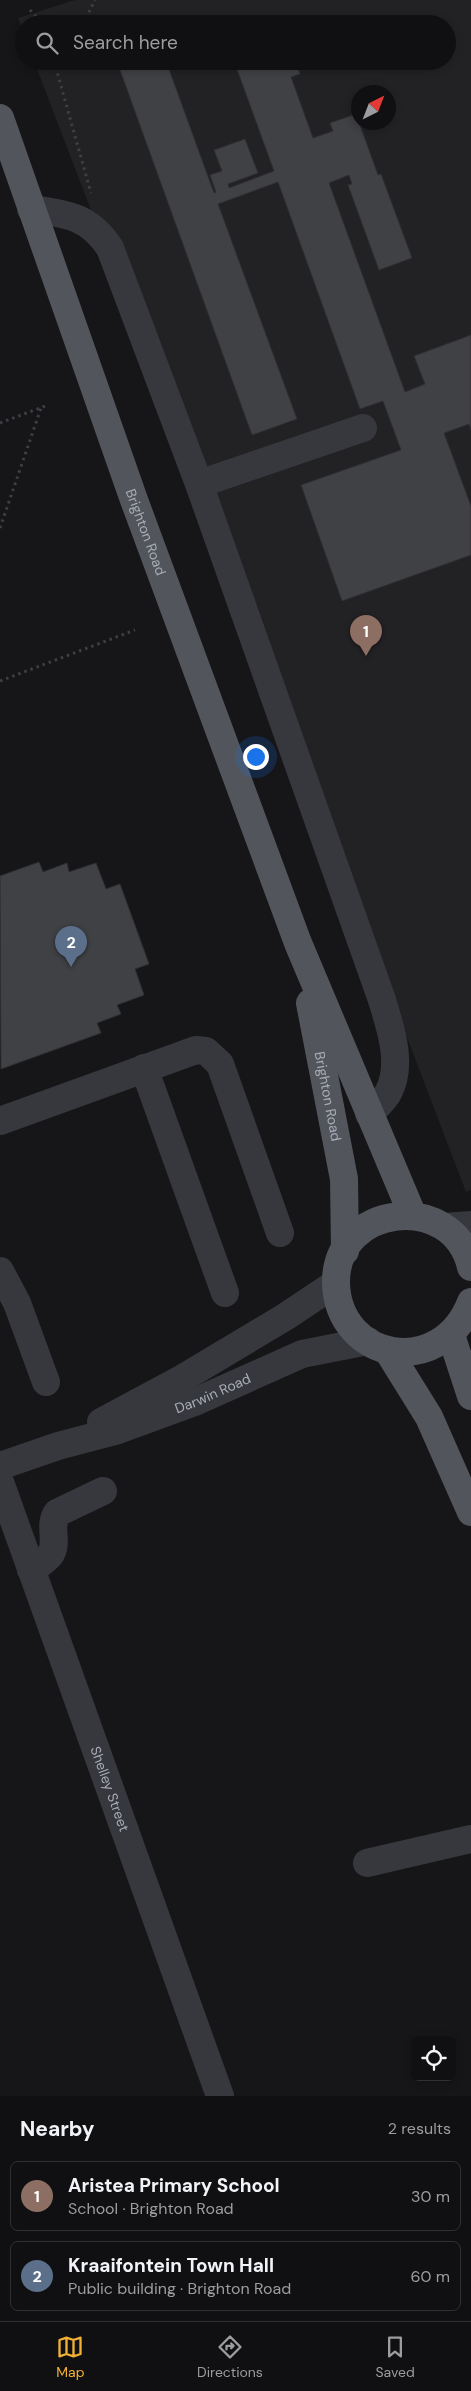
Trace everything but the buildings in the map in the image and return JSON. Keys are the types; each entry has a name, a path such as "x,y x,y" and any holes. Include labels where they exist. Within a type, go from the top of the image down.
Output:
{"main road":[{"name":"Brighton Road","path":"0,118 134,500 298,943 413,1216"},
{"name":"Brighton Road","path":"298,943 344,1179 345,1251"},
{"path":"471,1267 469,1258 459,1241 458,1226 413,1216 399,1215 373,1223 352,1240 338,1266 336,1283 340,1306 351,1326 378,1346 429,1417 471,1512"},
{"path":"378,1346 410,1352 432,1347 451,1335 465,1318 471,1302"},
{"path":"451,1335 471,1396"}],"street":[{"path":"32,209 67,214 81,219 92,226 110,248 199,484 382,1000 391,1032 394,1071 390,1091 369,1114"},
{"path":"199,484 363,428"},
{"path":"0,1121 196,1050 206,1051 218,1060 280,1233"},
{"path":"144,1068 225,1293"},
{"path":"0,1271 17,1303 46,1382"},
{"name":"Darwin Road","path":"58,1446 183,1378 285,1317 336,1283"},
{"name":"Darwin Road","path":"0,1466 58,1446 115,1432 197,1401 302,1354 378,1346"},
{"name":"Shelley Street","path":"0,1482 220,2096"},
{"path":"31,1570 47,1559 53,1550 53,1525 58,1513 104,1491"},
{"path":"367,1863 471,1839"}],"path":[{"path":"88,15 95,0"},
{"path":"30,10 35,15"},
{"path":"57,70 93,202"},
{"path":"0,423 48,405"},
{"path":"0,528 41,408"},
{"path":"0,681 135,630"}],"shaded area":[{"path":"75,0 471,0 471,1190 466,1192 37,70 456,70 456,15 28,15"}],"place":[{"name":"Aristea Primary School","path":"366,656"},
{"name":"Kraaifontein Town Hall","path":"71,967"}]}
